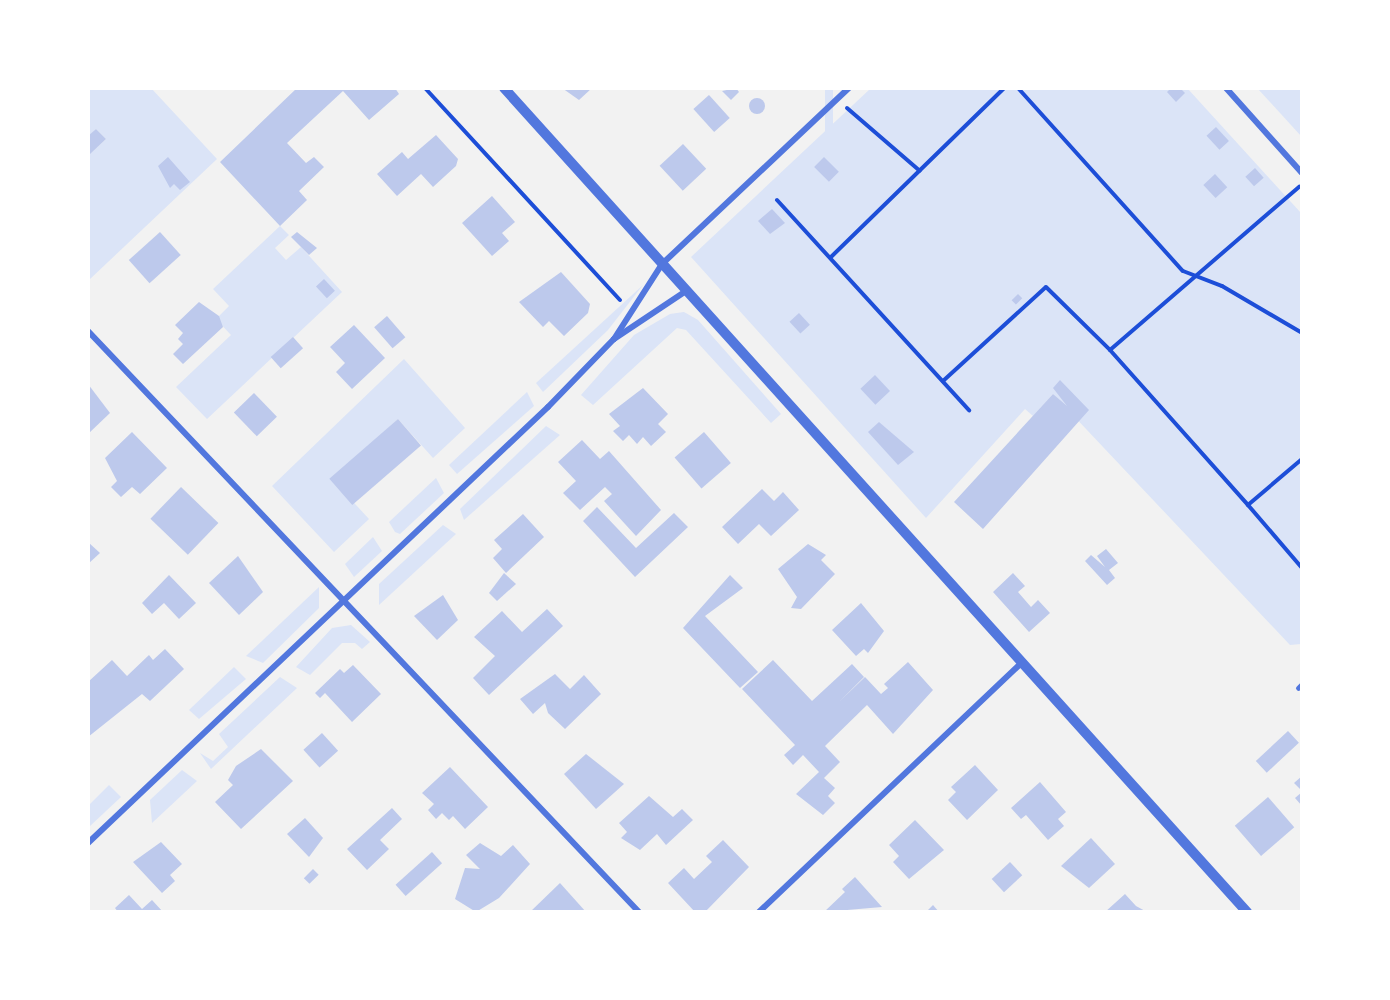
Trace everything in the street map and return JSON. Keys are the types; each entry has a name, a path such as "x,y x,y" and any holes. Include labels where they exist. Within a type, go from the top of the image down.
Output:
{"street":[{"path":"504,88 1247,912"},
{"path":"88,843 345,601 614,339 662,264 849,88"},
{"path":"1226,88 1302,173"},
{"path":"614,339 650,320 686,291"},
{"path":"88,331 639,912"},
{"path":"759,912 1021,663"}],"path":[{"path":"425,88 620,300"},
{"path":"831,257 1004,88"},
{"path":"1018,88 1197,280 1222,286 1302,333"},
{"path":"837,100 920,171"},
{"path":"1110,350 1197,280 1302,185"},
{"path":"777,200 969,410"},
{"path":"943,381 1046,287 1110,350 1302,568"},
{"path":"1248,505 1302,459"}],"shaded area":[{"path":"151,88 217,159 89,280 88,156 106,139 96,129 89,136 89,89"},
{"path":"825,89 833,89 833,178 825,178"},
{"path":"870,89 1188,89 1301,213 1301,644 1290,645 1053,394 1033,416 1025,409 926,518 691,257"},
{"path":"1258,89 1301,89 1301,136"},
{"path":"280,226 289,235 275,248 286,260 301,247 342,292 207,419 176,387 231,335 216,319 229,306 213,289"},
{"path":"643,285 608,330 543,392 536,383"},
{"path":"684,312 698,320 781,414 771,423 686,330 677,328 593,405 581,395 634,335 670,314"},
{"path":"404,359 465,428 433,458 398,419 332,479 369,519 334,552 272,486"},
{"path":"527,392 534,406 457,474 449,465"},
{"path":"546,426 560,435 464,520 460,509"},
{"path":"436,478 444,493 400,534 395,532 389,522"},
{"path":"443,525 456,534 379,605 379,584"},
{"path":"373,537 382,551 354,577 345,564"},
{"path":"319,587 319,608 263,663 246,656"},
{"path":"351,625 370,642 362,649 355,643 342,643 310,675 296,667 332,628"},
{"path":"234,667 246,679 199,719 189,710"},
{"path":"280,677 297,688 211,769 200,753 213,761 228,747 219,734"},
{"path":"182,770 197,781 152,823 150,800"},
{"path":"109,785 121,797 89,827 89,805"}],"building":[{"path":"297,88 395,88 399,94 369,120 343,91 287,143 306,163 314,157 324,167 299,191 307,200 280,226 220,162"},
{"path":"562,88 592,88 579,100"},
{"path":"736,88 739,92 731,100 722,91"},
{"path":"1171,88 1180,88 1185,93 1176,102 1167,92"},
{"path":"709,95 730,118 714,132 693,109"},
{"path":"754,98 760,98 765,106 763,112 754,114 749,109 749,103"},
{"path":"1216,127 1229,141 1219,150 1206,136"},
{"path":"96,129 106,139 88,156 88,136"},
{"path":"436,135 458,159 456,166 433,187 421,174 397,196 377,174 402,152 408,159"},
{"path":"683,144 706,169 683,191 660,166"},
{"path":"168,157 190,182 180,190 174,184 170,188 158,166"},
{"path":"824,157 839,172 829,182 814,167"},
{"path":"1255,168 1264,178 1254,186 1245,177"},
{"path":"1215,174 1227,187 1216,198 1203,185"},
{"path":"492,196 515,222 502,233 509,241 492,256 462,223"},
{"path":"772,209 785,223 770,234 758,221"},
{"path":"160,232 181,255 150,283 129,260"},
{"path":"297,232 317,248 309,255 291,237"},
{"path":"561,272 590,304 588,313 564,336 549,321 543,327 519,302"},
{"path":"324,279 335,291 327,298 316,287"},
{"path":"1018,294 1022,298 1016,305 1012,300"},
{"path":"199,302 219,316 223,327 183,364 173,354 183,344 178,339 183,333 175,325"},
{"path":"799,313 810,325 800,334 789,322"},
{"path":"387,316 405,337 393,348 374,327"},
{"path":"354,325 385,358 352,389 336,372 345,363 330,347"},
{"path":"293,337 303,348 281,368 271,357"},
{"path":"875,375 890,391 875,405 860,389"},
{"path":"1060,380 1089,410 983,529 954,502 1053,394 1067,406 1053,388"},
{"path":"88,384 110,413 88,434"},
{"path":"643,388 668,414 658,424 666,432 651,446 643,437 637,444 629,435 623,441 613,431 620,426 609,414"},
{"path":"254,393 277,417 257,436 234,412"},
{"path":"398,419 421,445 352,505 329,479"},
{"path":"879,422 914,452 898,465 868,432"},
{"path":"132,432 167,468 140,494 132,487 121,497 111,487 117,481 105,458"},
{"path":"704,432 731,463 701,489 675,458"},
{"path":"582,440 600,459 609,451 661,510 636,536 604,501 612,494 605,487 580,510 563,493 576,481 558,462"},
{"path":"181,487 218,523 188,555 150,519"},
{"path":"762,489 774,501 783,492 799,510 771,536 759,524 738,544 722,527"},
{"path":"597,507 636,548 674,513 688,527 635,577 583,521"},
{"path":"523,514 544,537 506,573 493,558 502,549 494,540"},
{"path":"88,542 100,553 88,564"},
{"path":"808,544 826,555 821,560 835,574 801,609 791,608 797,597 778,569"},
{"path":"1106,549 1118,563 1109,570 1115,578 1107,585 1085,561 1091,555 1105,567 1097,556"},
{"path":"238,556 263,592 239,615 209,583"},
{"path":"504,573 516,584 497,601 489,593"},
{"path":"1013,573 1025,586 1018,592 1031,607 1038,600 1050,613 1029,632 993,592"},
{"path":"169,575 196,603 179,619 164,603 152,614 142,603"},
{"path":"730,575 743,588 705,616 758,672 740,688 683,628"},
{"path":"443,595 458,620 437,640 414,616"},
{"path":"861,603 884,631 868,653 864,649 856,656 832,630"},
{"path":"547,609 563,626 489,695 473,678 495,656 474,637 502,611 522,632"},
{"path":"165,649 184,669 150,701 142,694 88,737 88,682 112,660 127,676 149,655 153,660"},
{"path":"773,660 812,701 852,664 864,677 840,701 865,677 881,694 888,688 884,684 908,662 933,690 893,734 867,705 825,746 840,762 824,778 835,788 828,796 835,803 823,815 796,794 819,772 803,755 793,765 784,755 795,745 742,689"},
{"path":"353,665 381,694 352,722 325,693 320,698 315,693 340,669 344,673"},
{"path":"555,674 570,689 584,675 601,694 565,729 548,713 545,703 533,714 520,699"},
{"path":"1288,731 1299,743 1267,773 1256,761"},
{"path":"322,733 338,751 319,768 303,750"},
{"path":"261,749 293,781 241,829 215,802 233,785 228,780 236,766"},
{"path":"586,754 624,784 596,809 564,774"},
{"path":"975,765 998,790 967,820 948,800 956,792 951,787"},
{"path":"450,767 488,807 465,829 453,816 449,820 442,813 436,819 428,810 434,804 422,793"},
{"path":"1302,776 1302,791 1294,783"},
{"path":"1040,782 1066,812 1058,819 1064,826 1048,840 1026,815 1021,819 1011,808"},
{"path":"1302,792 1302,806 1295,798"},
{"path":"649,796 673,817 682,809 693,820 666,845 657,834 640,850 621,838 627,832 619,823"},
{"path":"1268,797 1294,827 1261,856 1235,826"},
{"path":"392,808 402,819 380,840 389,849 367,870 347,849"},
{"path":"305,818 323,838 309,857 287,834"},
{"path":"915,820 944,850 909,879 893,862 899,856 889,845"},
{"path":"1091,838 1115,864 1089,888 1061,866"},
{"path":"723,840 749,867 705,912 695,912 668,883 684,868 694,879 712,862 706,856"},
{"path":"161,842 182,864 170,875 175,881 162,893 133,862"},
{"path":"480,843 501,856 513,845 530,864 499,898 476,912 455,899 465,868 480,869 466,855"},
{"path":"432,852 442,863 406,896 396,885"},
{"path":"1010,862 1022,875 1004,892 992,879"},
{"path":"313,869 319,875 309,884 304,878"},
{"path":"855,877 882,907 824,912 845,892 842,889"},
{"path":"560,883 586,912 530,912"},
{"path":"1125,894 1136,906 1147,912 1105,912"},
{"path":"129,895 142,909 152,900 163,912 118,912 115,908"},
{"path":"933,905 939,912 926,912"}]}
